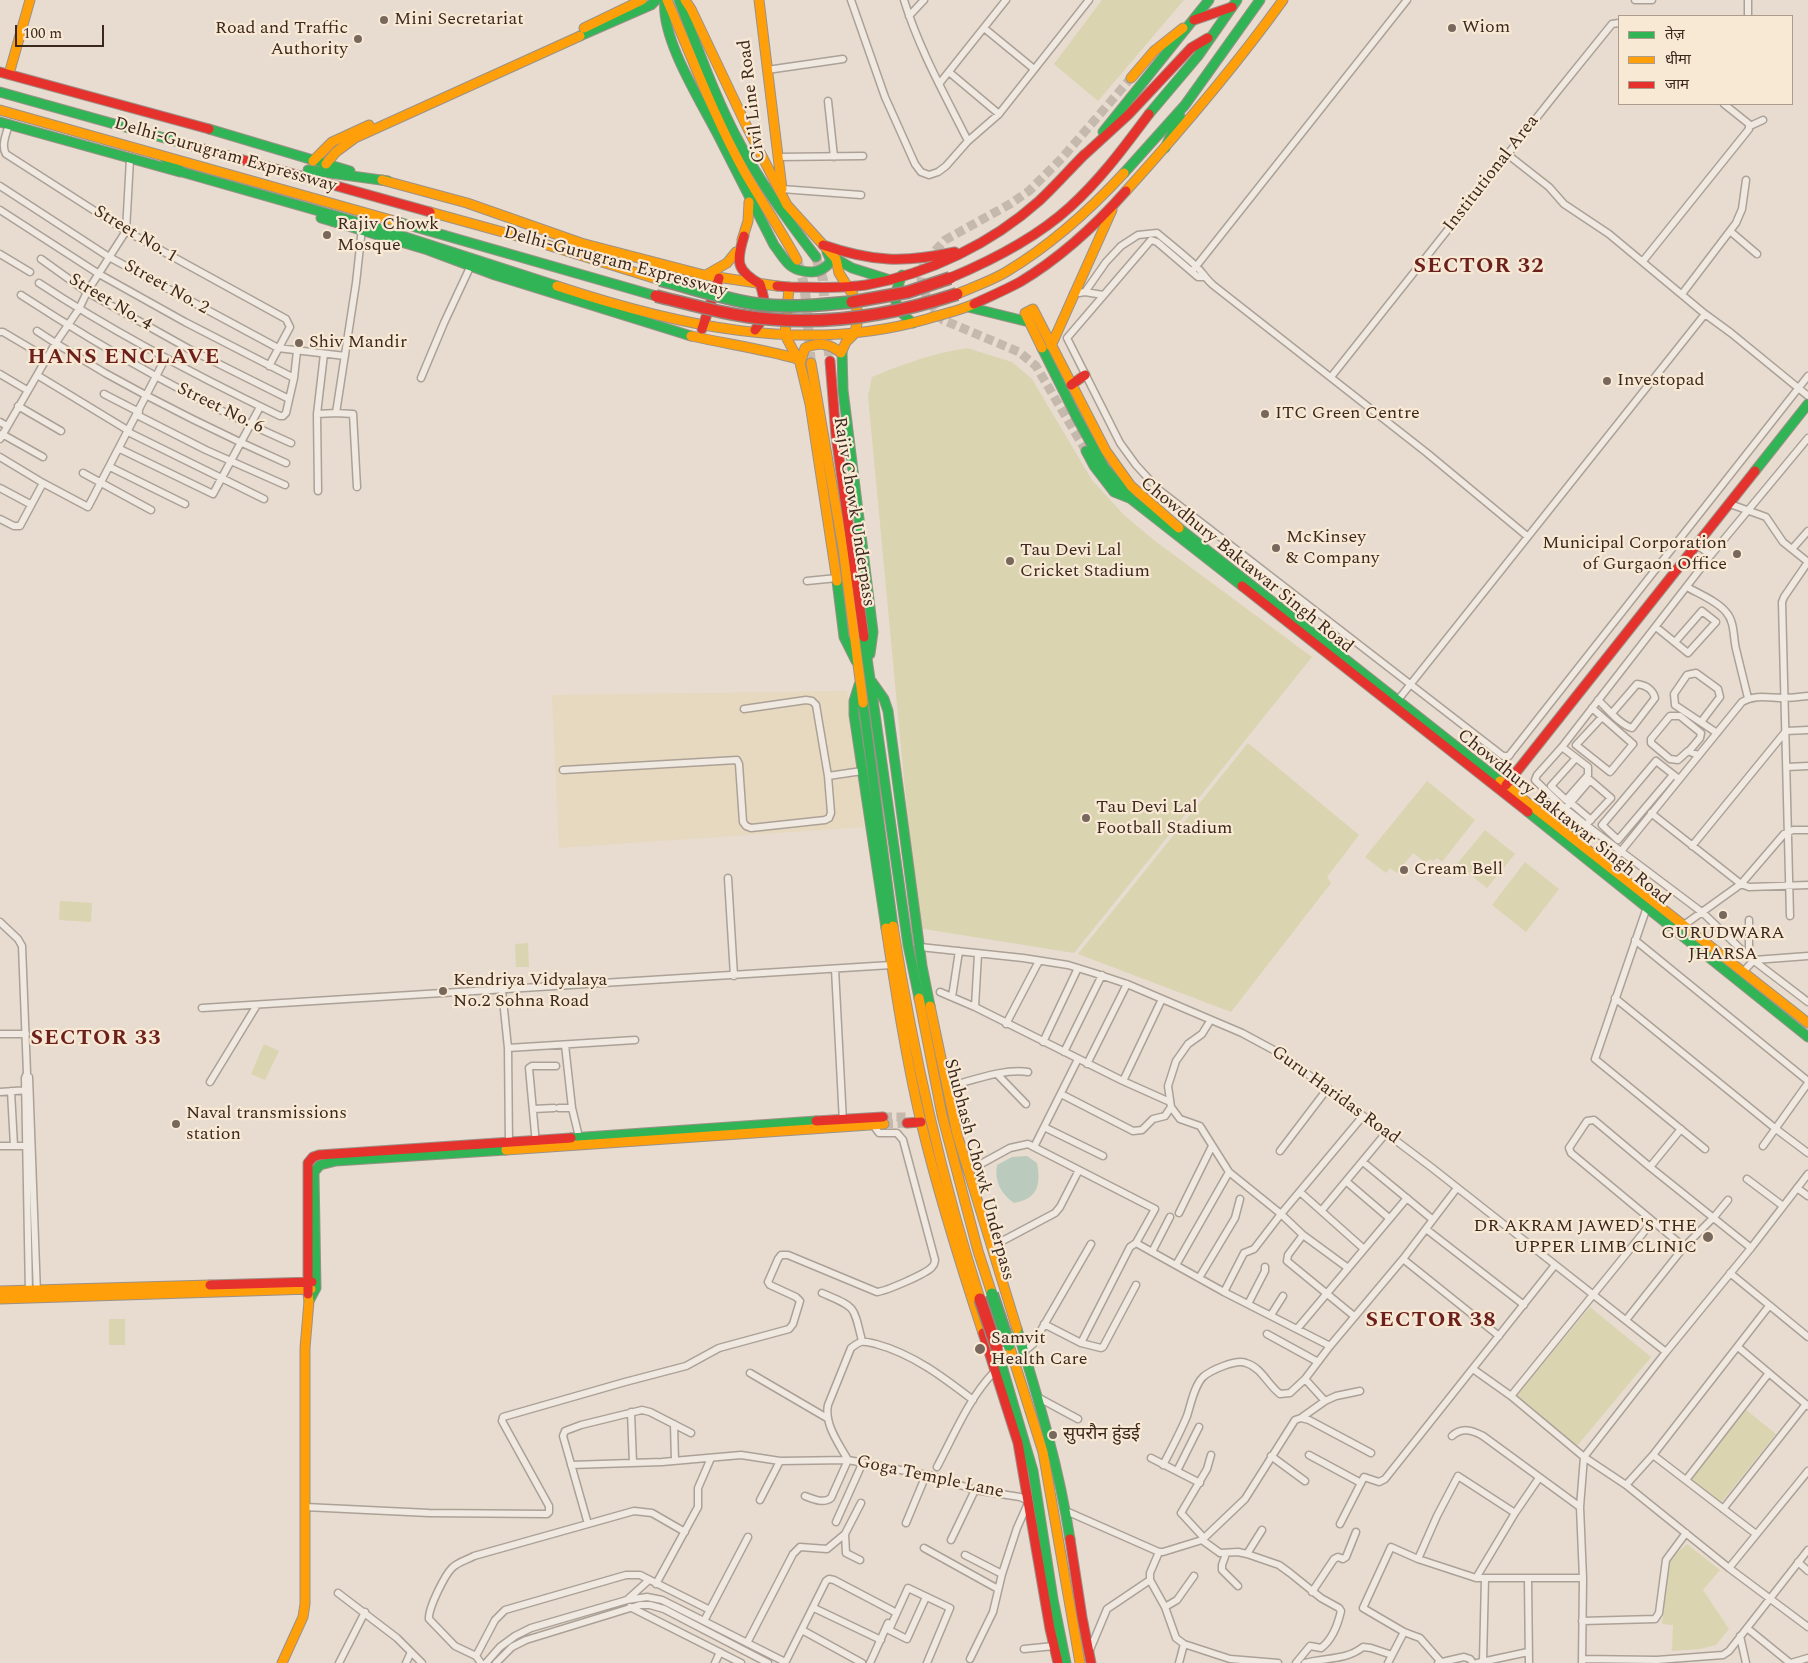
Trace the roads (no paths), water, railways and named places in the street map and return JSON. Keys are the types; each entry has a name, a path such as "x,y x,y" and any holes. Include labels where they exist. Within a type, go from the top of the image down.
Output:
{"main road":[{"path":"30,0 4,73 467,203 581,243 704,275 789,287 865,285 922,270 953,258 969,249 1020,216 1040,200 1081,158 1128,115 1191,48 1210,36"},
{"path":"313,161 325,148 341,137 495,69 642,0"},
{"path":"679,0 720,102 749,161 783,214 816,257"},
{"path":"685,0 747,127 798,219 836,259 852,268 887,279"},
{"name":"Civil Line Road","path":"759,0 782,193"},
{"path":"1081,158 1209,0"},
{"name":"Delhi-Gurugram Expressway","path":"0,110 656,296 735,314 769,319 807,321 845,318 888,313 957,294 1005,273 1048,244 1105,193 1185,104 1260,0"},
{"path":"701,331 755,330 785,334 854,334 913,323 968,307 1019,282 1060,255 1114,206 1165,148 1262,29 1283,0"},
{"path":"326,164 336,152 355,138 571,40 651,5 663,2"},
{"path":"663,2 675,49 683,67 774,245 797,271 816,272 826,268 831,261 824,246"},
{"path":"663,2 744,171 778,224 798,260"},
{"path":"1131,78 1154,51 1194,20 1235,3"},
{"name":"Delhi-Gurugram Expressway","path":"0,92 528,239 660,280 770,305 807,305 848,302 887,296 938,283 997,256 1040,230 1069,208 1099,178 1197,56 1235,3"},
{"path":"1165,148 1185,104"},
{"path":"4,124 182,172 205,183 362,227 428,250 657,316 701,331 736,346 767,350 803,362"},
{"path":"191,146 232,150 318,172 388,181"},
{"path":"163,157 182,172"},
{"path":"748,197 750,215 737,262 747,277 760,284 765,302 762,322 755,330"},
{"path":"1051,346 1079,293 1114,206"},
{"path":"704,275 720,269 732,259 744,236"},
{"path":"824,246 875,260 890,261 936,256 969,249"},
{"path":"836,259 839,273 852,295 857,310 857,324 854,334 846,342 841,353 843,390 873,632 863,666 865,681 854,708 891,965 904,1043 920,1119 945,1216 1018,1443 1035,1545 1058,1663"},
{"path":"902,275 894,292 894,305 902,315 913,323"},
{"path":"701,331 719,278"},
{"path":"789,287 785,334 803,362"},
{"path":"968,307 1029,322"},
{"name":"Chowdhury Baktawar Singh Road","path":"1808,1024 1684,925 1648,903 1609,866 1176,526 1131,486 1106,451 1033,309 1025,313 1076,416 1104,467 1131,499 1502,791 1648,903 1808,1037"},
{"path":"841,353 832,345 816,342 805,348 803,362 837,578 844,637 863,666"},
{"name":"Rajiv Chowk Underpass","path":"830,361 836,436 863,666"},
{"name":"Rajiv Chowk Underpass","path":"803,362 847,575 863,666"},
{"path":"1071,385 1085,375"},
{"path":"1506,785 1808,404"},
{"path":"1086,452 1114,492 1131,499"},
{"path":"865,681 884,699 888,711 920,947 957,1134 990,1247 1039,1398 1066,1512 1090,1658"},
{"name":"Shubhash Chowk Underpass","path":"865,681 908,945 942,1115 978,1251 1040,1441 1070,1619 1080,1663"},
{"name":"Shubhash Chowk Underpass","path":"865,681 901,973 930,1118 966,1256 997,1349 1033,1471 1053,1599 1066,1663"},
{"path":"907,1120 920,1119"},
{"path":"282,1663 305,1609 305,1348 312,1285 308,1163 313,1157 536,1144 843,1122"},
{"path":"536,1144 579,1137 843,1122 880,1122"},
{"path":"0,1299 33,1294 312,1285"},
{"path":"0,1290 33,1294"},
{"path":"979,1323 1012,1314"}],"street":[{"path":"851,0 885,97 916,164 921,172 929,175 938,172 946,166 968,141 999,114 1089,0"},
{"path":"904,0 909,16 939,84 968,141"},
{"path":"909,16 924,0"},
{"path":"939,84 1006,0"},
{"path":"1194,269 1407,0"},
{"path":"1635,0 1652,0"},
{"path":"1748,0 1748,15"},
{"name":"Institutional Area","path":"1331,377 1607,30 1612,24 1618,23"},
{"path":"984,28 1034,69"},
{"path":"767,70 843,59"},
{"path":"949,72 999,114"},
{"path":"828,101 834,157"},
{"path":"1725,105 1750,126"},
{"path":"1643,261 1750,126 1762,120"},
{"name":"Street No. 1","path":"4,124 4,152 6,154 126,231 286,319 290,327 278,348"},
{"path":"1507,154 1549,187 1564,204 1605,231 1808,396"},
{"path":"778,157 863,156"},
{"path":"43,457 1,436 46,358 79,309 87,292 126,231 130,159"},
{"path":"1682,294 1740,216 1746,180"},
{"name":"Street No. 2","path":"0,186 109,257 278,348 345,356"},
{"path":"782,193 861,195"},
{"path":"0,210 99,274 294,378"},
{"path":"336,412 356,283 362,227"},
{"path":"1730,231 1758,254"},
{"path":"1079,293 1121,246 1138,235 1157,233 1194,269 1198,277 1203,277 1331,377 1528,536"},
{"path":"1194,269 1157,242 1151,240 1067,338 1120,443 1136,465 1158,489 1291,590 1503,756 1509,756 1808,376"},
{"path":"0,254 30,272"},
{"name":"Street No. 4","path":"41,259 87,292 189,349 289,399"},
{"path":"420,378 472,262"},
{"path":"39,283 79,309 165,359 280,416 285,415 294,378 297,351"},
{"path":"1079,293 1103,295"},
{"name":"Street No. 6","path":"21,295 68,326 156,377 250,425 291,443"},
{"path":"1398,700 1706,314"},
{"path":"37,331 55,344 146,396 286,463"},
{"path":"0,332 46,358"},
{"path":"269,366 278,348"},
{"path":"318,490 317,414 324,354"},
{"path":"0,457 87,507 129,432 165,359"},
{"path":"0,374 27,390"},
{"path":"37,374 129,432 264,498"},
{"path":"104,394 138,414 284,485"},
{"path":"18,406 61,431"},
{"path":"120,449 211,494 214,493 260,407"},
{"path":"317,414 336,412 350,412 353,414 357,487"},
{"path":"0,422 7,426"},
{"path":"1808,438 1711,555 1535,780 1589,823 1620,851 1703,913 1751,958 1808,1002"},
{"path":"110,467 185,504"},
{"path":"83,473 151,510"},
{"path":"0,519 14,526 20,526 30,504 43,483"},
{"path":"0,488 30,504"},
{"path":"1730,504 1766,517 1780,537 1808,562 1782,602 1790,916"},
{"path":"1792,549 1808,531"},
{"path":"1697,545 1711,555"},
{"path":"807,581 837,578"},
{"path":"1687,587 1726,610 1732,622 1735,646 1748,698"},
{"path":"1656,627 1688,653 1716,622 1702,611 1675,642"},
{"path":"1700,722 1720,697 1718,689 1696,673 1687,675 1674,694 1675,706 1717,733"},
{"path":"1598,700 1612,713 1626,726 1632,728 1655,698 1654,693 1649,688 1637,684 1612,713"},
{"path":"1676,777 1656,761 1602,825 1618,840 1698,755 1742,702 1748,698 1808,696"},
{"path":"563,770 737,760 739,764 743,822 746,826 751,828 829,818 831,813 828,776 816,705 812,701 806,700 744,709"},
{"path":"1592,708 1602,716 1633,744 1610,772 1576,744 1602,716"},
{"path":"1670,716 1680,716 1701,733 1700,738 1689,751 1678,760 1670,759 1651,743 1651,739 1670,716"},
{"path":"1692,846 1786,731 1808,730"},
{"path":"1562,747 1588,767 1588,775 1566,804"},
{"path":"1689,751 1698,755"},
{"path":"1566,804 1550,786 1576,758"},
{"path":"1787,767 1808,766"},
{"path":"828,776 862,771"},
{"path":"1609,866 1651,813 1676,777"},
{"path":"1566,804 1590,780 1611,798 1589,823"},
{"path":"1651,813 1741,884 1749,887 1808,885"},
{"path":"1684,925 1741,884 1784,834 1789,831 1808,830"},
{"path":"728,878 734,976"},
{"path":"1648,903 1595,1060 1705,1149"},
{"path":"1743,972 1751,958 1749,920"},
{"path":"0,922 22,946 27,1074 29,1078 26,1146 33,1294"},
{"path":"1635,940 1808,1082 1763,1146"},
{"name":"Guru Haridas Road","path":"920,947 1039,960 1102,975 1242,1033 1281,1054 1328,1088 1666,1352"},
{"path":"952,997 960,951"},
{"path":"975,1007 978,954"},
{"path":"1751,958 1808,956"},
{"path":"1006,1024 1039,960"},
{"path":"202,1008 891,965"},
{"path":"1043,1042 1078,968"},
{"path":"835,969 843,1122"},
{"path":"1064,1052 1102,975"},
{"path":"1088,1064 1127,984"},
{"path":"502,990 508,1048 509,1145"},
{"path":"940,992 975,1007 1171,1105"},
{"path":"1615,998 1808,1153"},
{"path":"1123,1081 1162,999"},
{"path":"210,1082 257,1004"},
{"path":"1210,1021 1202,1034 1188,1044 1176,1061 1169,1078 1171,1105 1180,1119 1200,1126 1229,1172 1281,1214 1303,1235 1348,1268"},
{"path":"0,1034 26,1034"},
{"path":"508,1048 635,1040"},
{"path":"564,1045 572,1108 579,1137"},
{"path":"1034,1147 1078,1060"},
{"path":"536,1144 528,1068 532,1066 556,1066"},
{"path":"947,1087 998,1074 1028,1072"},
{"path":"998,1074 1026,1104"},
{"path":"1280,1151 1328,1088"},
{"path":"0,1092 28,1090"},
{"path":"28,1090 33,1294"},
{"path":"11,1091 14,1146"},
{"path":"1062,1094 1138,1132 1153,1119 1165,1116 1171,1105"},
{"path":"533,1109 572,1108"},
{"path":"1224,1292 1244,1253 1254,1249 1363,1116"},
{"path":"1684,1247 1570,1154 1570,1148 1584,1124 1590,1119 1594,1120 1751,1248"},
{"path":"305,1507 429,1513 547,1514 549,1512 548,1506 502,1421 503,1417 686,1366 715,1349 789,1329 793,1324 800,1301 796,1297 770,1286 768,1282 778,1259 782,1255 788,1255 877,1292 887,1290 928,1271 935,1260 903,1140 897,1133 879,1133 880,1122"},
{"path":"1044,1127 1103,1156"},
{"path":"1650,1167 1681,1129"},
{"path":"1322,1210 1386,1133"},
{"path":"968,1172 1017,1146 1028,1144 1155,1209 1136,1243 1130,1246 1081,1343"},
{"path":"0,1146 26,1146"},
{"path":"1179,1214 1212,1146"},
{"path":"1362,1162 1432,1219"},
{"path":"990,1247 1054,1213 1060,1207 1079,1170"},
{"path":"1176,1265 1229,1172"},
{"path":"1808,1174 1584,1456 1580,1507 1583,1578 1582,1661 1656,1661 1723,1655 1729,1651 1808,1550"},
{"path":"1748,1179 1783,1206"},
{"path":"1347,1182 1389,1218"},
{"path":"1164,1464 1178,1436 1192,1398 1203,1378 1218,1368 1232,1363 1245,1362 1262,1374 1276,1391 1284,1395 1290,1393 1305,1379 1354,1316 1403,1259 1457,1188"},
{"path":"1797,1188 1808,1196"},
{"path":"1300,1192 1364,1249"},
{"path":"1297,1329 1406,1198"},
{"path":"1199,1278 1235,1218 1240,1199"},
{"path":"1626,1320 1684,1247 1728,1200"},
{"path":"1152,1252 1170,1217"},
{"path":"1511,1396 1652,1222"},
{"path":"1426,1229 1524,1305"},
{"path":"1303,1235 1288,1255 1287,1261 1354,1316"},
{"path":"1136,1243 1224,1292 1330,1346"},
{"path":"1024,1352 1033,1344 1091,1244"},
{"path":"1403,1259 1499,1336"},
{"path":"1340,1524 1364,1477 1379,1482 1385,1479 1555,1265"},
{"path":"1248,1304 1266,1266"},
{"path":"1730,1273 1808,1337"},
{"path":"1044,1324 1081,1343 1099,1349 1104,1347 1136,1285"},
{"path":"822,1293 850,1305 855,1312 862,1341"},
{"path":"1271,1315 1284,1296"},
{"path":"1626,1485 1653,1455 1769,1306"},
{"path":"1266,1334 1318,1362"},
{"path":"805,1496 818,1501 831,1498 848,1460 827,1418 828,1405 851,1348 862,1341 887,1347 921,1362 973,1400"},
{"path":"1723,1509 1807,1405 1738,1347"},
{"path":"1472,1369 1511,1396 1584,1456 1626,1485 1729,1568 1808,1627"},
{"path":"937,1467 973,1400 994,1372"},
{"path":"1686,1480 1769,1372"},
{"path":"750,1373 827,1418"},
{"path":"1305,1379 1325,1401"},
{"path":"1066,1512 1159,1552 1176,1549 1203,1539 1245,1499 1295,1420 1302,1418 1325,1401 1360,1390"},
{"path":"1039,1398 1078,1418"},
{"path":"588,1524 563,1436 565,1431 581,1425 642,1410 650,1412 691,1433"},
{"path":"631,1412 633,1463"},
{"path":"1302,1418 1371,1453"},
{"path":"674,1424 675,1461"},
{"path":"1177,1471 1199,1427"},
{"path":"1452,1436 1457,1432 1469,1430 1483,1436 1580,1507"},
{"name":"Goga Temple Lane","path":"571,1466 675,1461 741,1455 780,1461 848,1460 926,1474 975,1490 1020,1497 1029,1501"},
{"path":"1211,1455 1200,1483 1181,1514 1203,1539 1220,1553 1238,1552 1247,1554 1285,1568 1312,1592 1339,1608 1340,1615 1327,1644 1321,1648 1310,1646 1296,1663"},
{"path":"1310,1455 1361,1483"},
{"path":"1653,1455 1756,1534"},
{"path":"1271,1456 1305,1481"},
{"path":"656,1584 698,1507 698,1488 711,1458"},
{"path":"1151,1458 1200,1483"},
{"path":"760,1500 780,1461"},
{"path":"836,1522 863,1462"},
{"path":"1729,1568 1808,1471"},
{"path":"906,1524 926,1474"},
{"path":"1418,1559 1437,1516 1458,1476 1515,1513"},
{"path":"1476,1578 1515,1513 1539,1478"},
{"path":"951,1540 975,1490"},
{"path":"970,1660 994,1608 1002,1574 1029,1501"},
{"path":"747,1642 797,1549 804,1547 827,1550 845,1534 861,1503"},
{"path":"481,1663 476,1656 455,1646 429,1619 429,1611 448,1572 454,1566 474,1556 624,1514 644,1511 652,1513 685,1532"},
{"path":"1247,1554 1262,1530"},
{"path":"1312,1592 1334,1558 1342,1559 1346,1556 1356,1532"},
{"path":"1582,1620 1655,1619 1659,1613 1666,1560 1686,1533"},
{"path":"845,1534 846,1553 860,1560"},
{"path":"704,1621 748,1537"},
{"path":"1473,1663 1470,1659 1464,1657 1439,1662 1423,1641 1364,1609 1363,1605 1391,1547 1418,1559 1476,1578 1583,1578"},
{"path":"924,1548 998,1588"},
{"path":"1159,1552 1150,1573 1150,1580 1165,1607 1176,1638 1184,1644 1230,1659 1278,1663"},
{"path":"1226,1554 1222,1570 1238,1586"},
{"path":"965,1555 1002,1574"},
{"path":"1798,1562 1808,1571"},
{"path":"476,1656 495,1620 505,1610 626,1575 635,1574 710,1610"},
{"path":"1165,1607 1177,1600 1194,1576"},
{"path":"486,1663 500,1647 515,1636 531,1628 628,1600 654,1598 785,1662 826,1581 831,1579 893,1610"},
{"path":"1485,1579 1480,1662 1528,1652"},
{"path":"1528,1579 1529,1663"},
{"path":"628,1600 649,1580"},
{"path":"1090,1658 1107,1609 1150,1580"},
{"path":"926,1597 907,1639 889,1630 908,1588 950,1608 927,1663"},
{"path":"338,1592 397,1638 422,1663"},
{"path":"870,1663 902,1593"},
{"path":"496,1663 512,1647 526,1640 640,1605 650,1605 664,1609 768,1663"},
{"path":"630,1607 741,1663"},
{"path":"814,1608 881,1640"},
{"path":"339,1663 365,1612"},
{"path":"1747,1628 1791,1663 1808,1658"},
{"path":"802,1630 862,1663"},
{"path":"1388,1663 1404,1632"},
{"path":"1740,1636 1746,1663"},
{"path":"1179,1663 1184,1644"},
{"path":"1024,1648 1054,1646"},
{"path":"1305,1663 1346,1657 1363,1647 1392,1655"},
{"path":"406,1663 411,1652"},
{"path":"715,1663 720,1652"}],"tunnel":[{"path":"1086,451 1036,366 1019,352 943,320 927,299 921,279 924,263 945,240 1010,204 1029,191 1062,158 1131,78"},
{"path":"816,257 823,280 830,361"},
{"path":"798,263 806,299 811,363"},
{"path":"883,1117 906,1117"},
{"path":"884,1124 907,1123"}],"place":[{"name":"Mini Secretariat","path":"384,20"},
{"name":"Wiom","path":"1452,28"},
{"name":"Road and Traffic Authority","path":"358,39"},
{"name":"Rajiv Chowk Mosque","path":"327,235"},
{"name":"Shiv Mandir","path":"299,343"},
{"name":"Investopad","path":"1607,381"},
{"name":"ITC Green Centre","path":"1265,414"},
{"name":"McKinsey & Company","path":"1276,548"},
{"name":"Municipal Corporation of Gurgaon Office","path":"1737,554"},
{"name":"Tau Devi Lal Cricket Stadium","path":"1010,561"},
{"name":"Tau Devi Lal Football Stadium","path":"1086,818"},
{"name":"Cream Bell","path":"1404,870"},
{"name":"GURUDWARA JHARSA","path":"1723,915"},
{"name":"Kendriya Vidyalaya No.2 Sohna Road","path":"443,991"},
{"name":"Naval transmissions station","path":"176,1124"},
{"name":"DR AKRAM JAWED'S THE UPPER LIMB CLINIC","path":"1708,1237"},
{"name":"Samvit Health Care","path":"980,1349"},
{"name":"सुपरौन हुंडई","path":"1053,1435"}],"district":[{"name":"SECTOR 32","path":"1479,268"},
{"name":"HANS ENCLAVE","path":"124,359"},
{"name":"SECTOR 33","path":"96,1040"},
{"name":"SECTOR 38","path":"1431,1322"}]}
